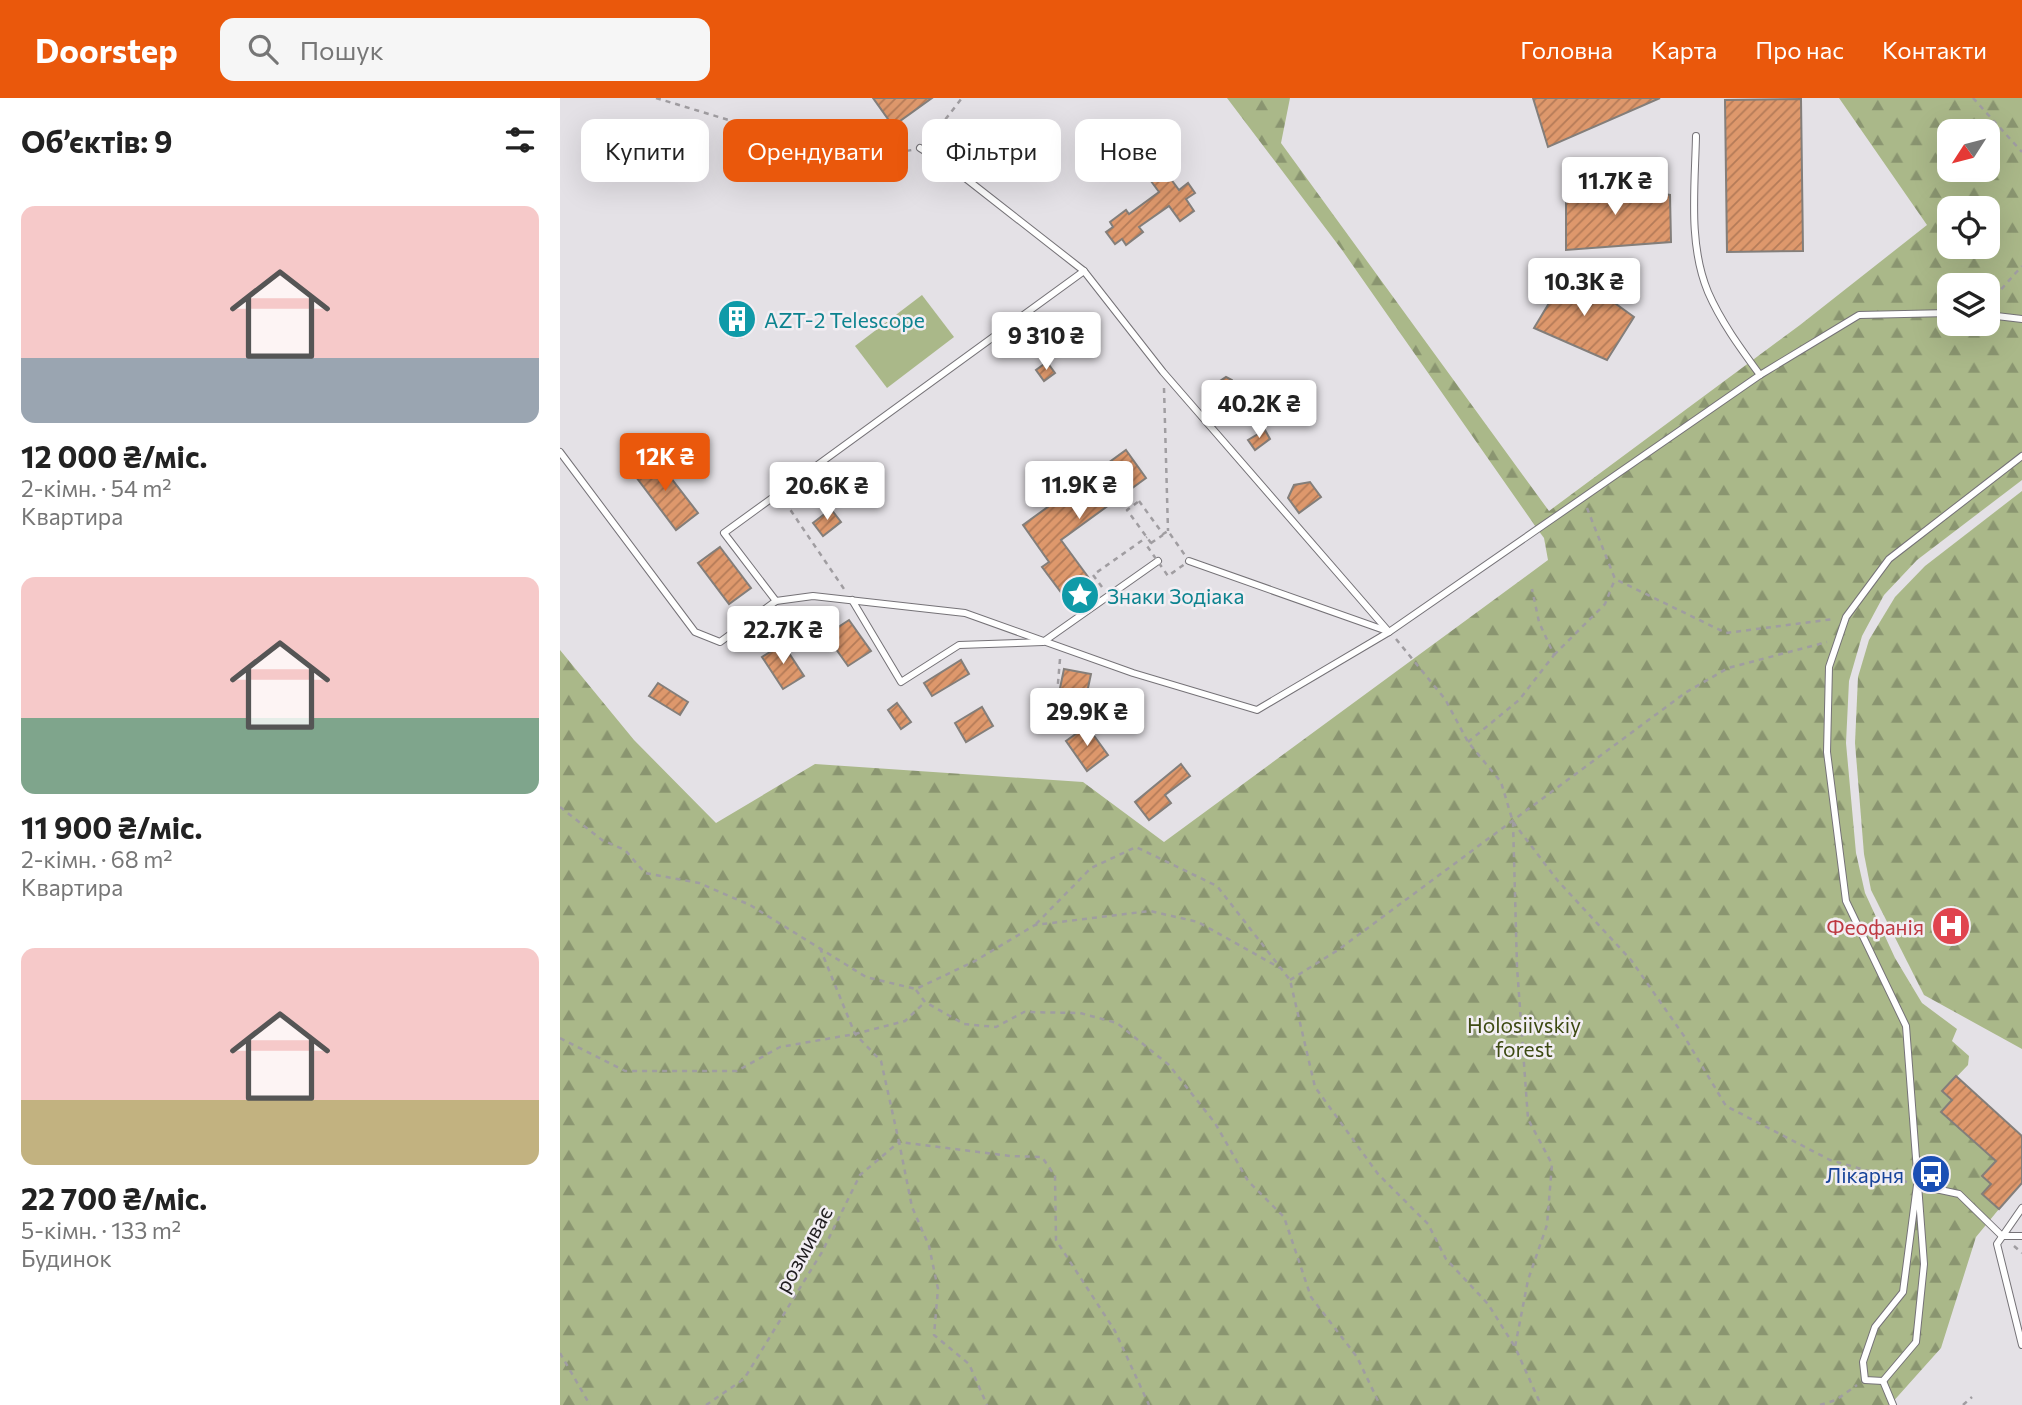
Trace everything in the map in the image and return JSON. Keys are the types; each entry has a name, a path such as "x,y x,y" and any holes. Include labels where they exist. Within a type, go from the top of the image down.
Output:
{"lane":[{"path":"1696,136 1695,230 1699,262 1708,291 1723,321 1760,375"},
{"path":"920,148 955,170 1084,271 1163,372 1389,632"},
{"path":"776,601 724,533 1084,271"},
{"path":"560,452 695,632 720,642 776,601 813,596 965,613 1061,648 1257,710 1389,632 1760,375 1860,315 1937,313"},
{"path":"2000,317 2022,320"},
{"path":"1883,1381 1916,1342 1924,1264 1906,1026 1846,901 1827,752 1829,667 1846,617 1889,559 2022,456"},
{"path":"852,600 901,682 959,645 1043,642 1158,561"},
{"path":"1189,561 1389,632"},
{"path":"1917,1185 1959,1194 2002,1237 2022,1236"},
{"path":"1883,1381 1865,1380 1863,1362 1875,1326 1903,1292 1917,1185"},
{"path":"2022,1208 1997,1244 2022,1345"},
{"path":"1883,1381 1893,1405"}],"path":[{"path":"656,98 732,121 807,150 866,158 920,148 935,136 962,98"},
{"path":"1973,98 2022,152"},
{"path":"2000,291 2022,266"},
{"path":"1163,372 1168,531 1189,561 1168,576 1147,546 1168,531"},
{"path":"779,494 852,600"},
{"path":"1127,498 1133,505"},
{"path":"1583,499 1615,579 1726,633 1846,617"},
{"path":"1151,543 1127,510 1139,500 1163,534"},
{"path":"1108,596 1093,575 1147,537"},
{"path":"1468,742 1519,699 1554,655 1605,604 1615,579"},
{"path":"1532,589 1539,622 1554,655"},
{"path":"1389,632 1445,699 1468,742 1502,782 1513,821 1517,967 1528,1119 1552,1164 1546,1225 1528,1280 1515,1347"},
{"path":"1290,980 1338,950 1685,693 1728,668 1837,639"},
{"path":"1061,648 1056,695 1070,698"},
{"path":"560,807 602,840 625,850 645,873 699,883 737,899 866,977 916,989 975,961 1035,925 1091,867 1136,847 1217,886 1290,980 1315,1087 1378,1174 1428,1224 1446,1259 1488,1304 1515,1347 1541,1405"},
{"path":"1513,821 1558,881 1631,960 1684,1036 1726,1107 1830,1160 1917,1185"},
{"path":"1035,925 1150,911 1198,922 1280,968"},
{"path":"820,948 855,1034 881,1061 912,1207 929,1245 938,1289 934,1335 969,1364 987,1405"},
{"path":"916,989 925,1002 964,1024 996,1027 1024,1012 1092,1016 1117,1023 1169,1065 1215,1123 1248,1181 1283,1217 1311,1297 1357,1357 1380,1405"},
{"path":"560,1038 625,1071 737,1071 780,1047 855,1034 905,1021 925,1002"},
{"path":"899,1142 1010,1156 1042,1157 1055,1175 1056,1240 1115,1331 1149,1405"},
{"name":"розмиває","path":"706,1405 744,1379 822,1252 860,1175 899,1142"},
{"path":"560,1353 590,1405"},
{"path":"1820,1405 1836,1400 1865,1380"},
{"path":"1963,1405 1972,1397"}],"green space":[{"name":"Holosiivskiy forest","path":"1227,98 1290,98 1281,143 1549,511 1800,325 1927,225 1839,98 2022,98 2022,480 1917,560 1884,595 1862,636 1849,681 1846,743 1856,853 1865,893 1895,958 1922,1003 1957,1029 1952,1041 1969,1056 1968,1065 1943,1091 1952,1100 1942,1112 1996,1161 1983,1177 1991,1184 1982,1194 1999,1209 1976,1237 1941,1348 1890,1405 560,1405 560,650 634,740 716,823 815,764 1083,782 1164,842 1548,560 1544,538 1342,250"},
{"path":"922,295 954,337 887,388 855,346"},
{"name":"Феофанія","path":"2022,491 2022,1049 1924,995 1871,890 1864,854 1855,743 1858,677 1869,640 1895,597 1925,566"}],"building":[{"path":"873,98 932,98 903,119 888,119"},
{"path":"1533,98 1660,98 1548,147"},
{"path":"1801,99 1803,251 1727,252 1725,100"},
{"path":"1566,181 1670,195 1671,242 1566,250"},
{"path":"1152,182 1173,182 1179,190 1188,183 1195,193 1186,199 1194,211 1180,221 1169,206 1139,227 1143,232 1126,245 1122,239 1115,244 1106,232 1113,227 1110,222 1126,210 1129,214 1159,192"},
{"path":"1569,270 1634,317 1607,360 1534,328"},
{"name":"AZT-2 Telescope","path":"737,304 749,309 754,321 749,333 737,338 725,333 720,321 725,309"},
{"path":"1047,362 1055,373 1044,381 1036,370"},
{"path":"1226,377 1232,380 1232,386 1218,397 1211,387"},
{"path":"1265,430 1270,439 1255,450 1248,440"},
{"path":"1126,450 1146,478 1061,540 1094,585 1069,603 1042,567 1049,562 1023,525"},
{"path":"654,456 698,513 676,530 633,473"},
{"path":"1310,482 1321,497 1299,513 1288,498 1294,485"},
{"path":"831,509 841,522 823,536 813,523"},
{"path":"720,547 751,588 729,604 698,563"},
{"path":"849,620 871,651 848,666 826,635"},
{"path":"783,644 804,676 783,689 762,657"},
{"path":"961,660 969,674 932,696 924,683"},
{"path":"1064,669 1091,674 1083,711 1070,709 1073,696 1059,693"},
{"path":"658,683 688,702 680,715 649,696"},
{"path":"897,703 911,722 901,729 888,710"},
{"path":"982,707 993,726 966,742 955,723"},
{"path":"1087,726 1108,755 1087,771 1066,741"},
{"path":"1181,764 1190,776 1165,795 1171,803 1149,820 1135,802"},
{"path":"1956,1076 2022,1136 2022,1183 1999,1209 1982,1194 1991,1184 1982,1176 1996,1161 1941,1112 1952,1100 1942,1091"}],"place":[{"name":"AZT-2 Telescope","path":"737,319"},
{"name":"Знаки Зодіака","path":"1080,595"},
{"name":"Феофанія","path":"1951,926"},
{"name":"Лікарня","path":"1931,1174"}]}
